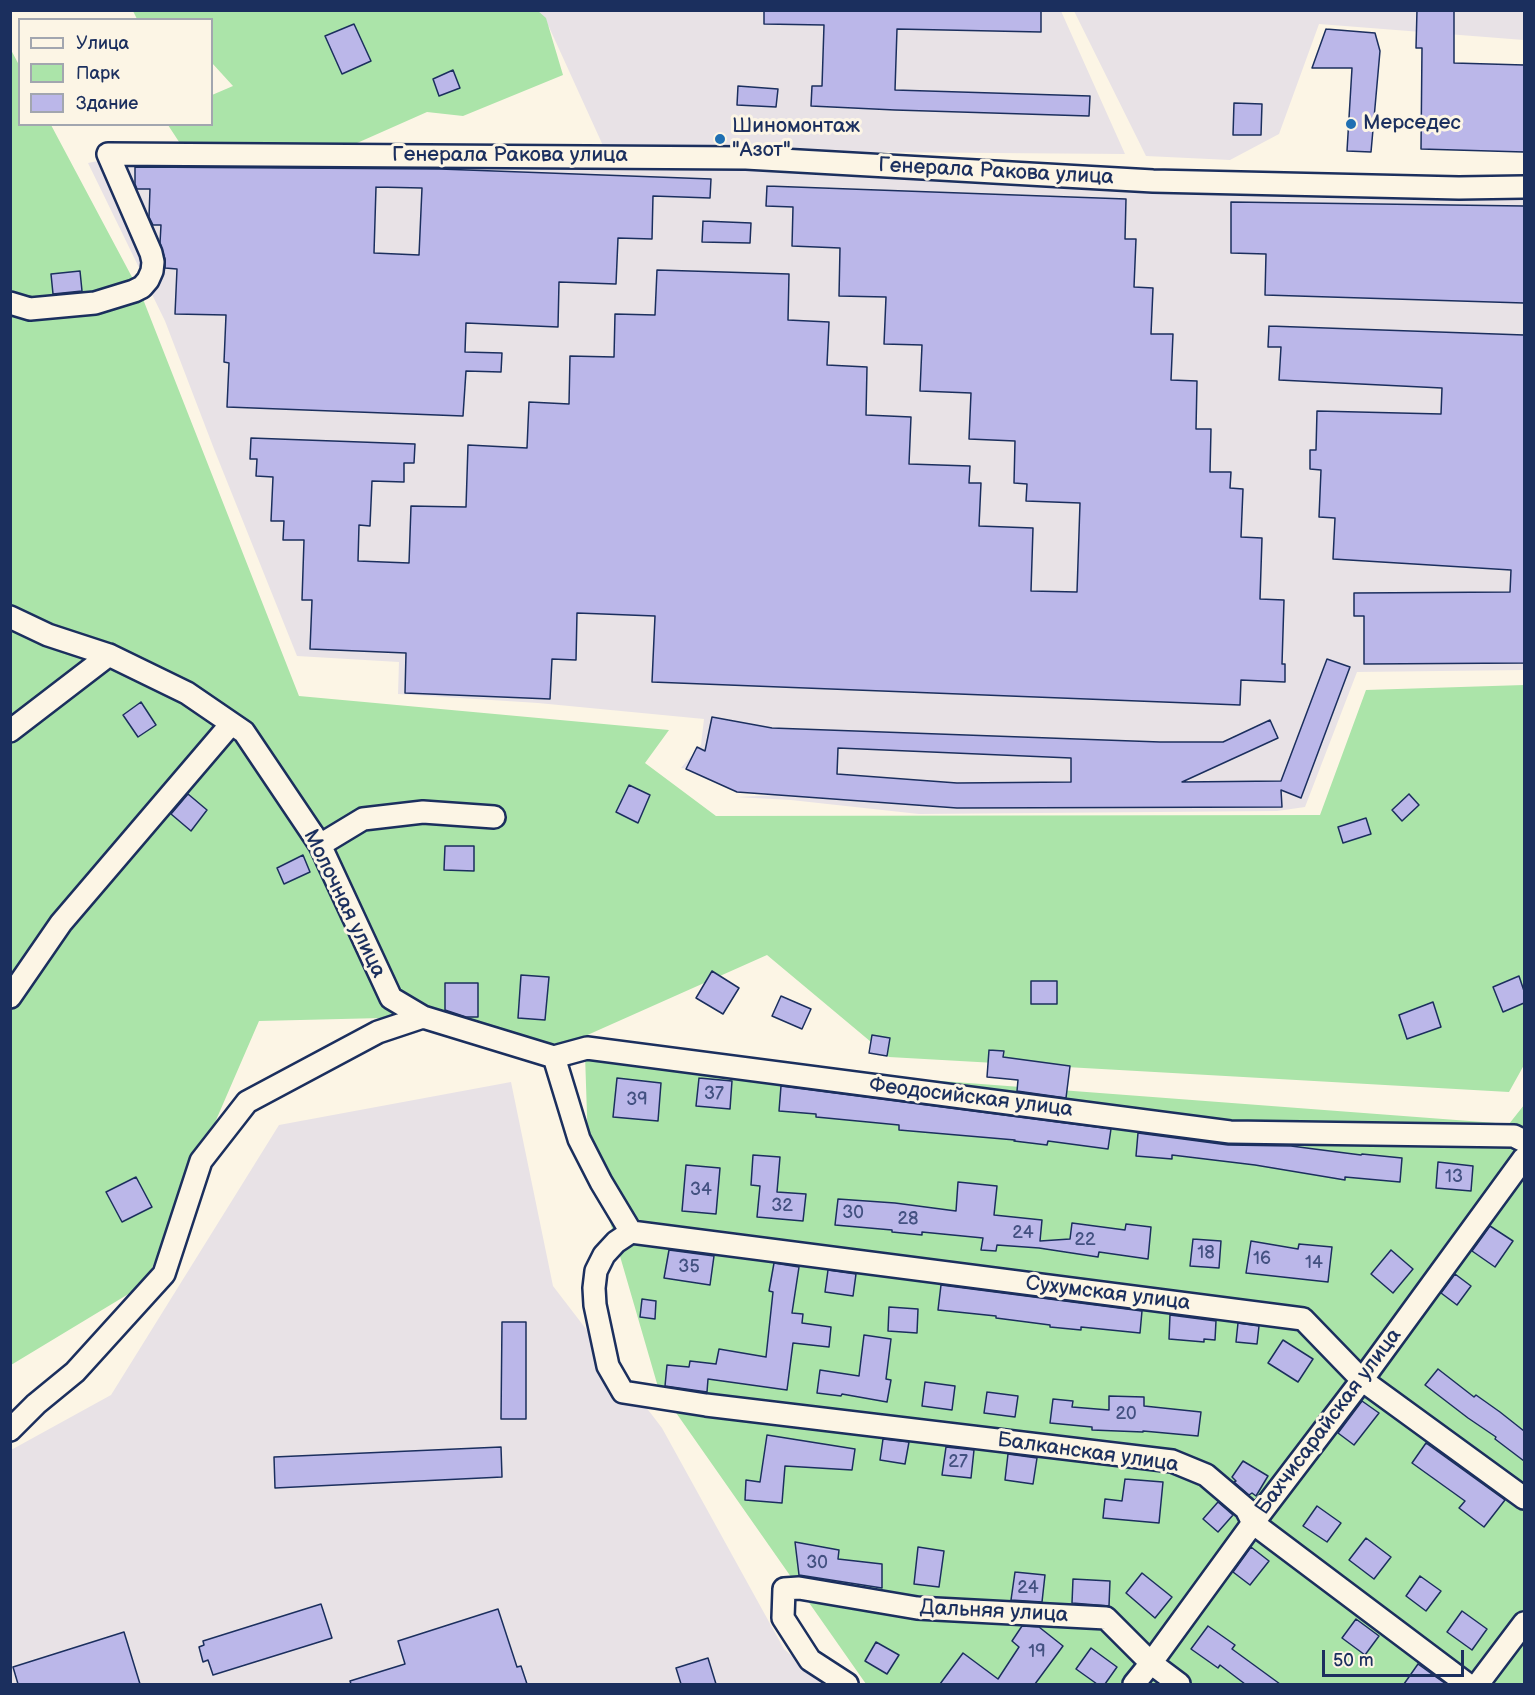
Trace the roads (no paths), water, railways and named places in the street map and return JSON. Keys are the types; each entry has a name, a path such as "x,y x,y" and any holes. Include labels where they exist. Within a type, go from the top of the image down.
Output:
{"street":[{"name":"Генерала Ракова улица","path":"10,303 30,309 95,303 134,291 148,280 153,262 151,253 108,153 746,158 1153,181 1459,188 1524,187"},
{"name":"Молочная улица","path":"10,617 48,635 109,655 187,693 244,732 320,845 391,998 423,1017"},
{"path":"10,731 109,655"},
{"path":"10,998 62,923 231,724"},
{"path":"320,845 363,819 423,813 494,817"},
{"path":"10,1430 36,1404 75,1372 164,1274 201,1161 246,1102 378,1032 423,1017 554,1057 579,1139 631,1232"},
{"name":"Феодосийская улица","path":"554,1057 587,1048 1230,1132 1514,1136 1524,1141"},
{"name":"Бахчисарайская улица","path":"1134,1684 1152,1663 1253,1523 1362,1380 1524,1158"},
{"name":"Сухумская улица","path":"631,1232 1303,1319 1362,1380 1524,1497"},
{"name":"Балканская улица","path":"631,1232 616,1242 604,1255 596,1271 594,1288 608,1366 622,1392 706,1405 1172,1461 1206,1475 1246,1509 1253,1523 1467,1684"},
{"name":"Дальняя улица","path":"847,1684 810,1660 804,1651 783,1618 784,1589 799,1588 917,1608 1106,1618 1152,1663 1179,1684"},
{"path":"1478,1684 1524,1623"}],"place":[{"name":"Мерседес","path":"1351,124"},
{"name":"Шиномонтаж \"Азот\"","path":"720,139"}]}
